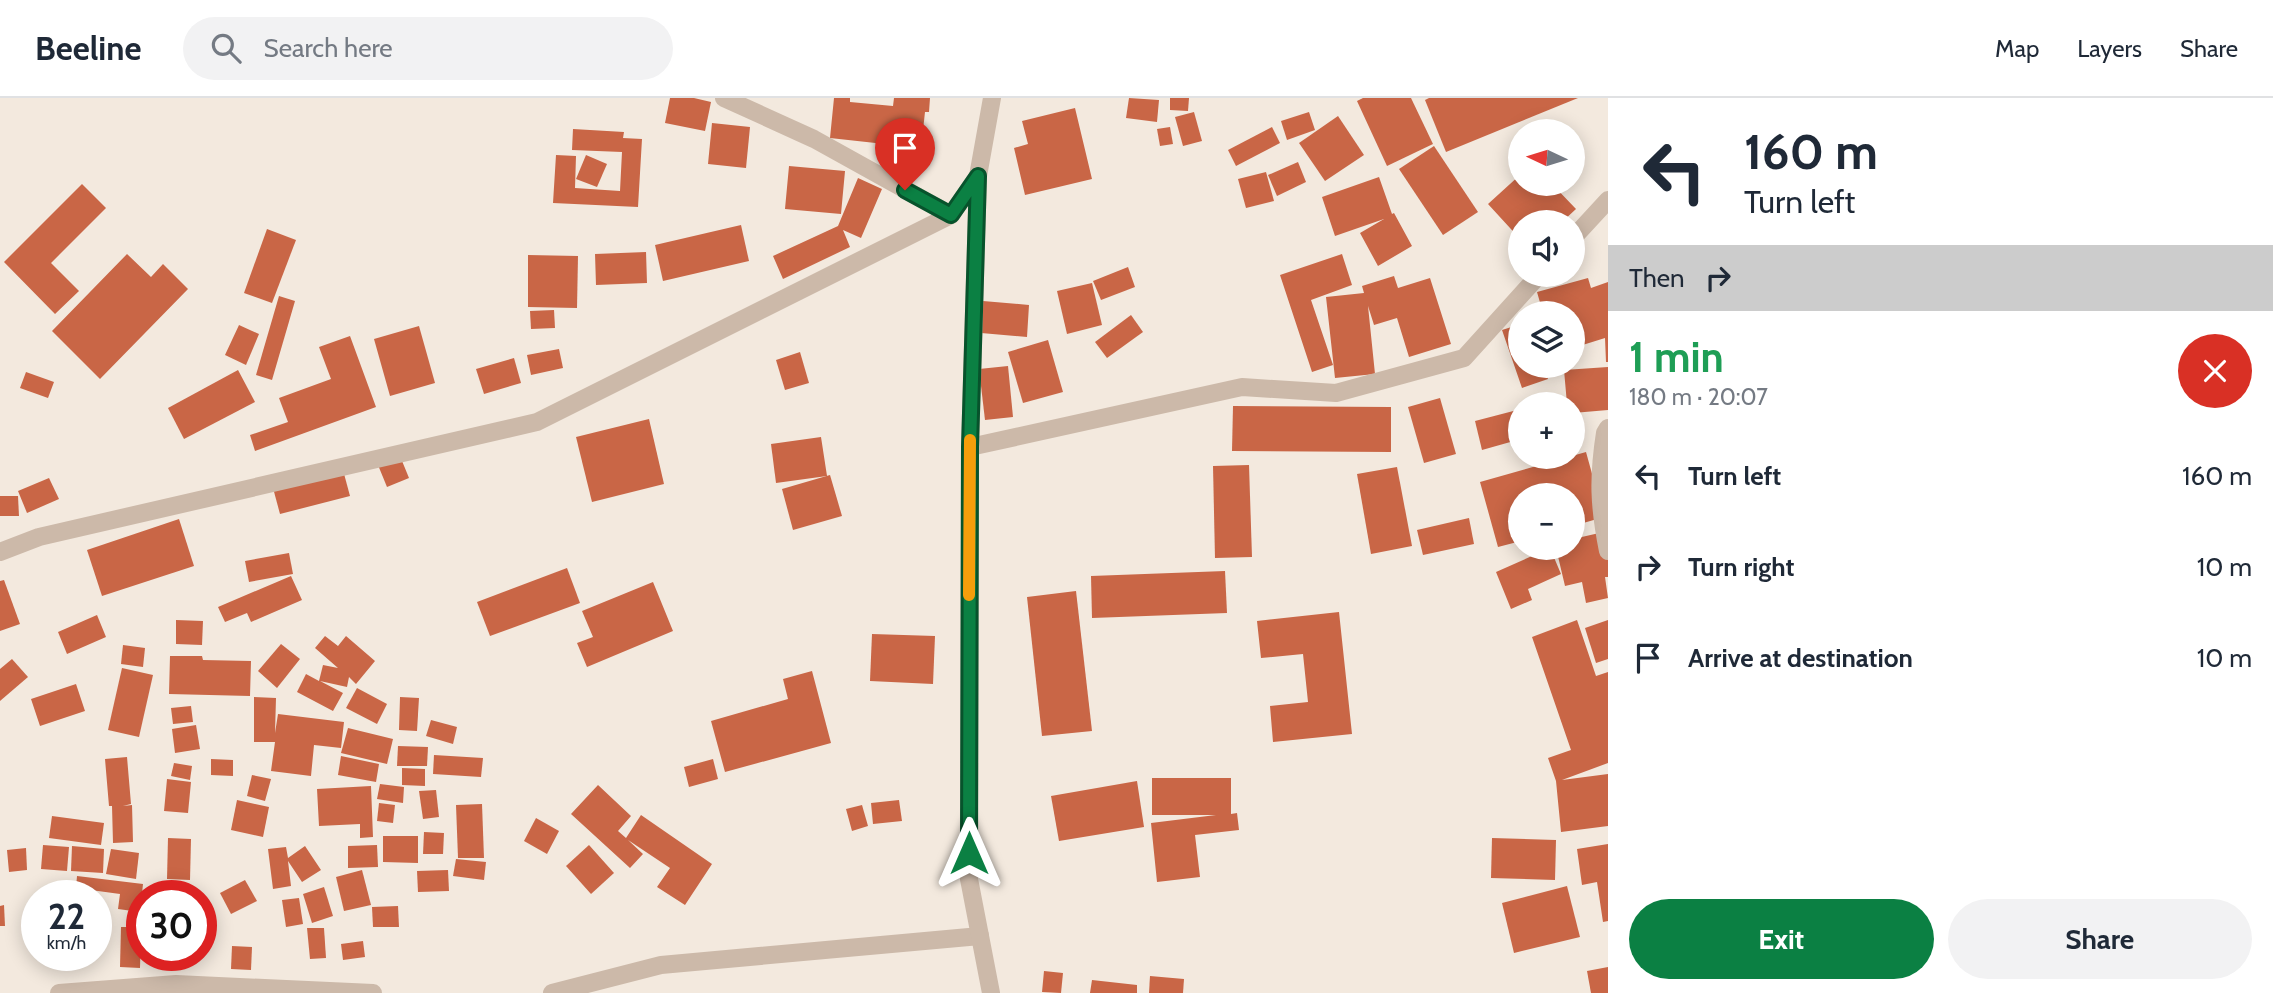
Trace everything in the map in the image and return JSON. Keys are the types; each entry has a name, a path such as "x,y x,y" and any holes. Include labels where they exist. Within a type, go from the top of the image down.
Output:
{"street":[{"path":"724,98 814,139 951,215"},
{"path":"991,993 969,879 970,447 978,176 992,98"},
{"path":"0,552 39,537 537,422 951,215 978,176"},
{"path":"1585,225 1608,200"},
{"path":"970,447 1242,387 1336,393 1464,358 1528,287"},
{"path":"1608,428 1599,470 1600,512 1608,551"},
{"path":"552,993 661,965 980,936"},
{"path":"59,993 176,984 373,993"}],"building":[{"path":"670,98 694,98 711,102 705,131 665,123"},
{"path":"834,98 850,98 850,102 893,106 894,98 930,98 929,112 925,112 921,148 830,138"},
{"path":"1129,98 1159,100 1157,122 1126,118"},
{"path":"1170,98 1189,98 1188,111 1170,110"},
{"path":"1363,98 1411,98 1433,144 1387,166 1357,101"},
{"path":"1578,98 1527,119 1508,119 1508,127 1446,152 1425,100"},
{"path":"1075,108 1092,179 1025,195 1014,148 1028,144 1022,121"},
{"path":"1194,112 1202,141 1183,146 1175,117"},
{"path":"1309,112 1315,130 1287,140 1281,121"},
{"path":"1338,116 1364,155 1325,181 1299,143"},
{"path":"712,123 750,127 746,168 708,164"},
{"path":"1170,127 1173,144 1160,146 1157,129"},
{"path":"1272,127 1280,143 1236,166 1228,150"},
{"path":"573,129 624,132 623,138 642,139 638,207 553,203 556,155 576,156 575,188 620,191 622,152 572,150"},
{"path":"1434,146 1478,212 1443,235 1399,169"},
{"path":"586,155 607,164 597,187 576,179"},
{"path":"1298,162 1306,182 1277,196 1268,175"},
{"path":"789,166 845,171 841,214 785,209"},
{"path":"1266,172 1274,201 1246,208 1238,179"},
{"path":"1379,177 1392,214 1394,213 1412,246 1378,266 1360,233 1384,219 1335,236 1322,197"},
{"path":"858,178 882,189 861,238 843,230 850,247 783,279 773,256 838,226"},
{"path":"82,184 106,208 51,263 79,291 55,314 4,262"},
{"path":"1508,186 1508,196 1564,196 1576,209 1508,210 1508,226 1488,204"},
{"path":"741,225 749,261 663,281 655,245"},
{"path":"267,229 296,240 272,303 244,293"},
{"path":"646,252 647,283 596,285 595,254"},
{"path":"127,254 151,277 163,264 188,289 100,379 52,331"},
{"path":"1342,254 1352,285 1311,300 1333,365 1312,372 1280,275"},
{"path":"528,255 578,256 577,308 528,307"},
{"path":"1128,267 1135,287 1101,300 1093,281"},
{"path":"1394,276 1398,288 1430,278 1451,344 1409,357 1397,318 1374,325 1368,306 1375,374 1335,378 1326,297 1364,293 1362,286"},
{"path":"1588,278 1591,288 1608,282 1608,362 1605,338 1585,344 1585,301 1540,301 1537,292 1555,287 1585,287 1585,279"},
{"path":"1092,283 1102,325 1067,334 1057,291"},
{"path":"279,296 295,301 272,380 256,375"},
{"path":"983,301 1029,305 1027,337 981,333"},
{"path":"554,310 555,328 531,329 530,311"},
{"path":"1131,315 1143,332 1107,358 1095,342"},
{"path":"239,325 259,334 246,365 225,355"},
{"path":"419,326 435,383 390,396 374,339"},
{"path":"1508,328 1508,347 1502,330"},
{"path":"350,336 376,407 255,451 250,435 288,422 279,398 331,379 319,347"},
{"path":"1048,340 1063,392 1023,403 1008,352"},
{"path":"559,349 563,368 531,375 527,355"},
{"path":"800,352 809,383 785,390 776,360"},
{"path":"514,358 521,383 484,394 476,369"},
{"path":"1008,366 1013,417 985,420 979,369"},
{"path":"1608,367 1608,410 1585,412 1585,392 1566,392 1565,378 1585,378 1585,369"},
{"path":"238,370 255,402 184,439 168,408"},
{"path":"26,372 54,382 48,398 20,388"},
{"path":"1519,378 1548,379 1522,388"},
{"path":"1440,398 1456,454 1424,463 1408,407"},
{"path":"1233,406 1391,407 1391,452 1232,451"},
{"path":"1508,412 1508,443 1482,450 1475,421"},
{"path":"649,419 664,484 592,502 576,437"},
{"path":"821,437 827,476 776,483 771,444"},
{"path":"1585,452 1604,517 1585,523 1585,483 1508,483 1508,544 1498,547 1480,482 1526,469 1585,469"},
{"path":"400,456 409,478 387,487 378,465"},
{"path":"1249,465 1252,557 1215,558 1213,466"},
{"path":"1397,467 1412,546 1371,554 1357,474"},
{"path":"343,470 350,496 280,514 273,488"},
{"path":"830,475 842,516 793,530 782,489"},
{"path":"49,478 59,499 27,513 18,491"},
{"path":"0,496 18,496 19,516 0,516"},
{"path":"1469,518 1474,544 1423,555 1417,530"},
{"path":"179,519 194,566 102,596 87,550"},
{"path":"1608,531 1608,577 1605,577 1608,598 1586,603 1582,582 1565,586 1559,560 1585,560 1585,536"},
{"path":"289,553 293,574 249,582 245,561"},
{"path":"1523,560 1555,560 1561,574 1528,589 1532,600 1511,609 1496,572"},
{"path":"567,568 580,603 490,636 477,602"},
{"path":"1225,571 1227,613 1092,618 1091,576"},
{"path":"291,576 302,600 251,622 247,613 225,622 218,607"},
{"path":"4,580 20,624 0,631 0,581"},
{"path":"653,582 673,631 587,667 577,643 593,637 582,611"},
{"path":"1076,591 1092,731 1042,736 1027,597"},
{"path":"1339,612 1352,734 1273,742 1270,706 1308,702 1303,654 1261,658 1257,621"},
{"path":"97,615 106,637 67,654 58,632"},
{"path":"176,620 203,621 202,645 176,644"},
{"path":"1577,620 1596,676 1608,672 1608,763 1562,780 1608,774 1608,826 1561,832 1556,781 1548,758 1571,750 1532,637"},
{"path":"1608,620 1608,659 1596,663 1585,628"},
{"path":"872,634 935,636 933,684 870,681"},
{"path":"325,636 338,646 346,636 375,661 356,684 349,677 347,687 320,681 343,693 333,711 297,692 306,674 319,681 323,665 338,668 315,648"},
{"path":"281,644 300,659 277,688 258,671"},
{"path":"123,645 145,648 143,667 121,664"},
{"path":"170,656 251,661 250,696 169,694"},
{"path":"12,659 28,677 0,701 0,669"},
{"path":"122,668 153,675 139,737 108,730"},
{"path":"812,671 831,743 725,772 711,721 788,699 783,679"},
{"path":"76,684 85,711 40,726 31,699"},
{"path":"357,688 387,704 377,724 346,708"},
{"path":"254,697 276,698 275,733 278,714 344,722 341,748 314,745 311,776 271,771 275,742 254,742"},
{"path":"400,697 419,698 417,731 399,730"},
{"path":"191,706 193,722 173,724 171,708"},
{"path":"431,720 457,727 453,744 426,736"},
{"path":"196,725 200,749 175,753 172,729"},
{"path":"348,728 393,739 387,764 341,753"},
{"path":"398,746 428,747 427,766 397,766"},
{"path":"434,755 483,758 481,777 433,774"},
{"path":"341,756 379,764 376,782 338,775"},
{"path":"127,757 131,804 123,806 132,805 133,842 113,843 112,806 109,806 105,759"},
{"path":"211,759 233,760 233,776 211,775"},
{"path":"713,759 718,779 689,787 684,767"},
{"path":"174,763 192,766 190,780 171,776"},
{"path":"402,768 425,769 425,786 402,785"},
{"path":"252,775 271,779 265,801 247,796"},
{"path":"1152,778 1231,778 1231,814 1237,813 1239,830 1195,835 1200,877 1157,882 1151,823 1216,815 1152,815"},
{"path":"167,779 191,782 188,813 164,811"},
{"path":"1137,781 1144,827 1059,841 1051,796"},
{"path":"380,784 404,787 403,803 377,799"},
{"path":"598,785 631,816 618,831 626,838 641,815 712,864 685,905 657,887 670,868 628,840 643,854 630,868 571,814"},
{"path":"371,786 373,837 360,838 360,824 319,826 317,789"},
{"path":"436,790 439,817 423,819 419,791"},
{"path":"237,800 269,807 263,837 231,830"},
{"path":"899,800 902,821 873,824 871,803"},
{"path":"379,803 395,805 393,823 377,821"},
{"path":"482,804 484,858 458,858 456,805"},
{"path":"862,805 868,826 852,831 846,809"},
{"path":"52,816 104,823 101,845 49,838"},
{"path":"536,818 559,831 547,854 524,841"},
{"path":"424,832 444,833 443,854 423,854"},
{"path":"383,836 418,836 418,863 383,862"},
{"path":"168,838 191,839 190,880 167,879"},
{"path":"1492,838 1556,840 1555,880 1491,878"},
{"path":"1608,844 1608,921 1603,922 1597,882 1582,885 1577,849"},
{"path":"43,845 69,847 67,871 41,869"},
{"path":"377,845 378,867 348,868 348,846"},
{"path":"589,845 614,873 591,894 566,866"},
{"path":"72,846 104,849 103,873 71,871"},
{"path":"305,846 321,870 302,882 288,861 291,886 273,889 268,849 286,847 288,858"},
{"path":"26,848 27,870 9,872 7,850"},
{"path":"111,849 139,853 136,879 106,874"},
{"path":"456,859 486,862 484,880 453,876"},
{"path":"362,870 371,905 344,911 336,877"},
{"path":"448,870 449,891 418,892 417,871"},
{"path":"77,876 110,880 77,880"},
{"path":"112,880 126,882 126,910 118,909 120,894 112,893"},
{"path":"245,880 257,901 231,914 220,893"},
{"path":"1567,886 1580,937 1514,953 1502,903"},
{"path":"324,887 333,916 312,923 303,894"},
{"path":"299,898 303,924 286,927 282,900"},
{"path":"4,905 5,926 0,926 0,906"},
{"path":"398,906 399,927 373,927 372,907"},
{"path":"121,927 126,927 126,967 120,967"},
{"path":"307,928 324,928 326,958 310,959"},
{"path":"363,941 365,957 343,960 341,944"},
{"path":"232,946 252,947 251,970 231,969"},
{"path":"1608,967 1608,993 1591,993 1587,971"},
{"path":"1044,971 1063,973 1061,993 1042,992"},
{"path":"1150,976 1184,979 1183,993 1149,993"},
{"path":"1092,980 1137,985 1137,993 1090,993"}],"slow traffic":[{"path":"969,595 970,440"}],"route":[{"path":"905,190 951,215 978,176 970,447 969,853"}]}
